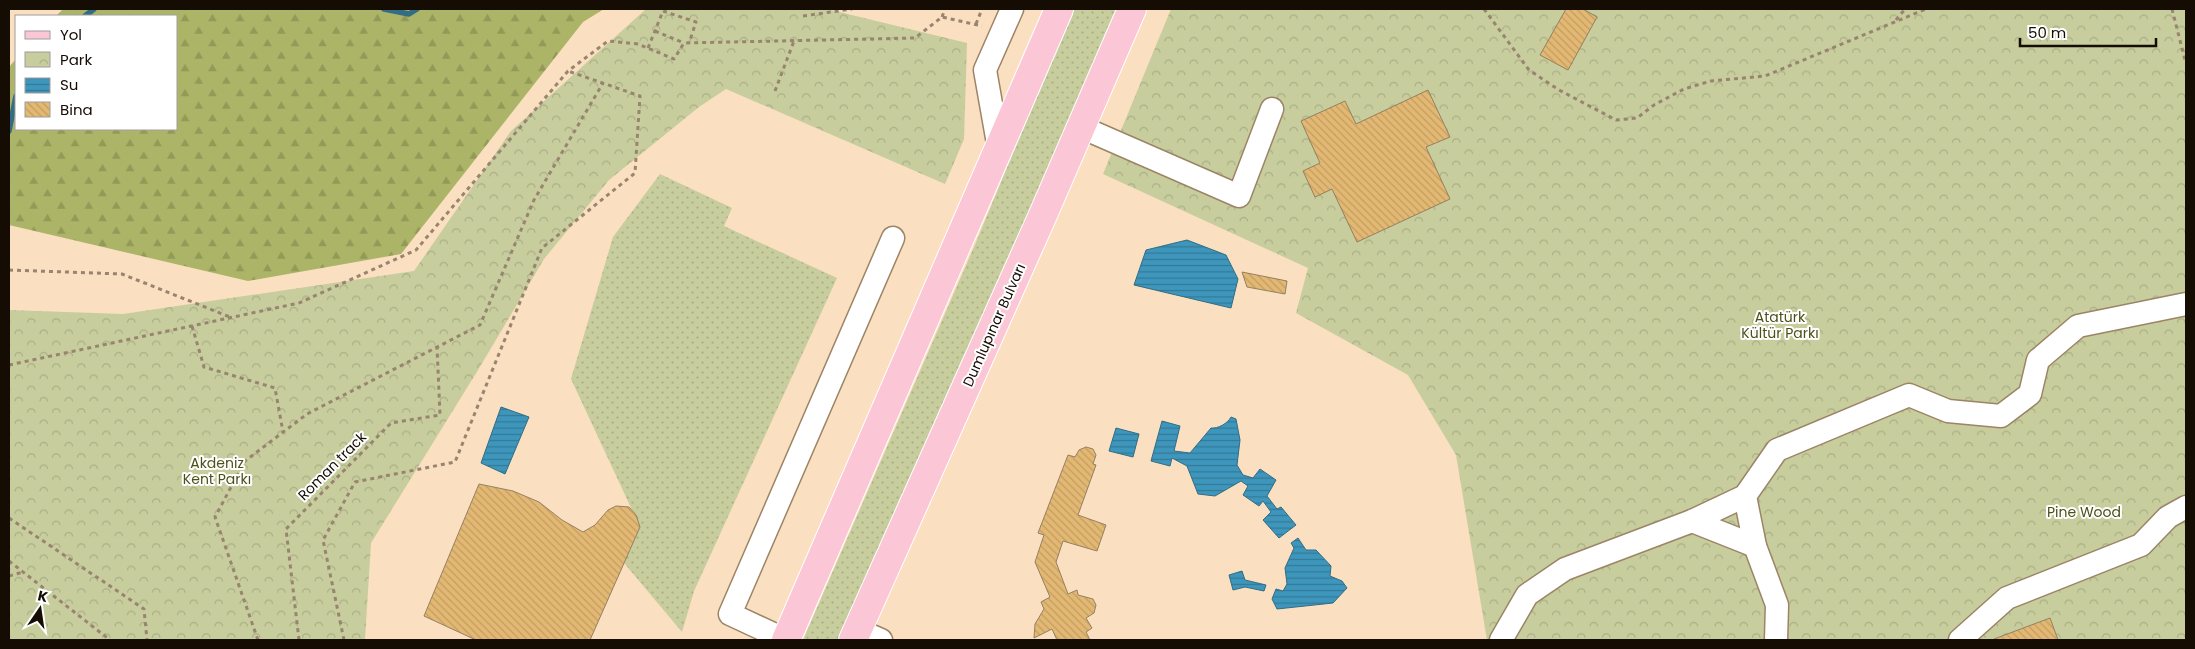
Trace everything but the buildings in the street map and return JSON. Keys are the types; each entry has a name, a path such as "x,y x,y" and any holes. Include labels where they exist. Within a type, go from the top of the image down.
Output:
{"main road":[{"path":"786,640 1059,9"},
{"name":"Dumlupınar Bulvarı","path":"864,637 1132,9"}],"street":[{"path":"999,148 985,70 1012,9"},
{"path":"1081,127 1239,196 1272,109"},
{"path":"786,640 730,614 893,238"},
{"path":"1501,640 1527,595 1565,569 1692,521 1745,496 1777,450 1909,395 1948,411 2001,416 2030,394 2038,360 2078,326 2186,304"},
{"path":"1745,496 1755,546 1776,605 1776,640"},
{"path":"1960,640 2007,598 2141,545 2168,517 2186,507"},
{"path":"1692,521 1755,546"}],"path":[{"path":"803,16 852,9"},
{"path":"655,31 684,43 915,38 942,18 946,9"},
{"path":"976,24 982,9"},
{"path":"1484,9 1529,70 1559,90 1616,120 1636,118 1654,105 1684,89 1712,81 1765,76 1926,9"},
{"path":"1895,22 1905,9"},
{"path":"2172,9 2185,60"},
{"path":"648,48 662,11 696,22 688,43"},
{"path":"942,18 1002,30"},
{"path":"9,365 299,303 416,250 568,71 608,41 638,44 674,59 684,43"},
{"path":"775,91 794,41"},
{"path":"344,640 323,540 355,482 455,462 542,248 634,172 640,96 568,71"},
{"path":"258,640 215,517 244,461 307,414 480,325 534,200 603,83"},
{"path":"9,270 122,274 230,318"},
{"path":"192,326 204,367 275,388 283,432"},
{"name":"Roman track","path":"299,640 286,529 391,423 440,414 437,347"},
{"path":"9,518 144,609 147,640"},
{"path":"9,562 110,640"},
{"path":"9,576 23,572"}],"green space":[{"path":"63,9 604,9 583,22 401,254 248,281 9,225 9,67 15,60 15,130 178,130 178,15 57,15"},
{"name":"Akdeniz Kent Parkı","path":"646,9 827,9 967,43 964,139 945,184 726,89 699,107 609,180 544,259 371,543 365,640 9,640 9,310 123,314 414,271 511,131"},
{"path":"1073,9 1122,9 883,545 838,640 803,640 974,247"},
{"name":"Atatürk Kültür Parkı","path":"1171,9 2186,9 2186,640 1487,640 1456,455 1408,375 1296,313 1308,268 1103,174"},
{"path":"660,174 732,208 724,226 837,278 694,591 682,632 624,563 640,527 571,379 613,237"}],"water":[{"path":"1187,240 1226,255 1238,279 1231,308 1134,285 1146,250"},
{"path":"501,407 529,417 505,474 481,463"},
{"path":"1231,417 1236,419 1240,440 1237,465 1243,475 1253,478 1260,469 1276,480 1267,496 1277,509 1281,507 1296,525 1279,538 1263,520 1271,512 1263,501 1259,506 1243,495 1248,486 1241,481 1215,496 1198,494 1187,466 1172,458 1170,466 1151,461 1162,421 1180,426 1174,451 1190,453 1211,428 1217,428"},
{"path":"1116,428 1139,434 1133,457 1109,451"},
{"path":"1298,538 1306,550 1316,550 1331,566 1330,576 1342,581 1347,588 1333,603 1277,609 1272,599 1276,589 1283,591 1287,584 1285,568 1294,548 1291,543"},
{"path":"1242,571 1245,580 1266,585 1264,591 1245,587 1233,590 1229,575"}],"waterway":[{"path":"86,15 94,9"},
{"path":"384,9 409,14 417,9"},
{"path":"9,131 15,101"}],"park label":[{"name":"Pine Wood","path":"2084,512"}]}
